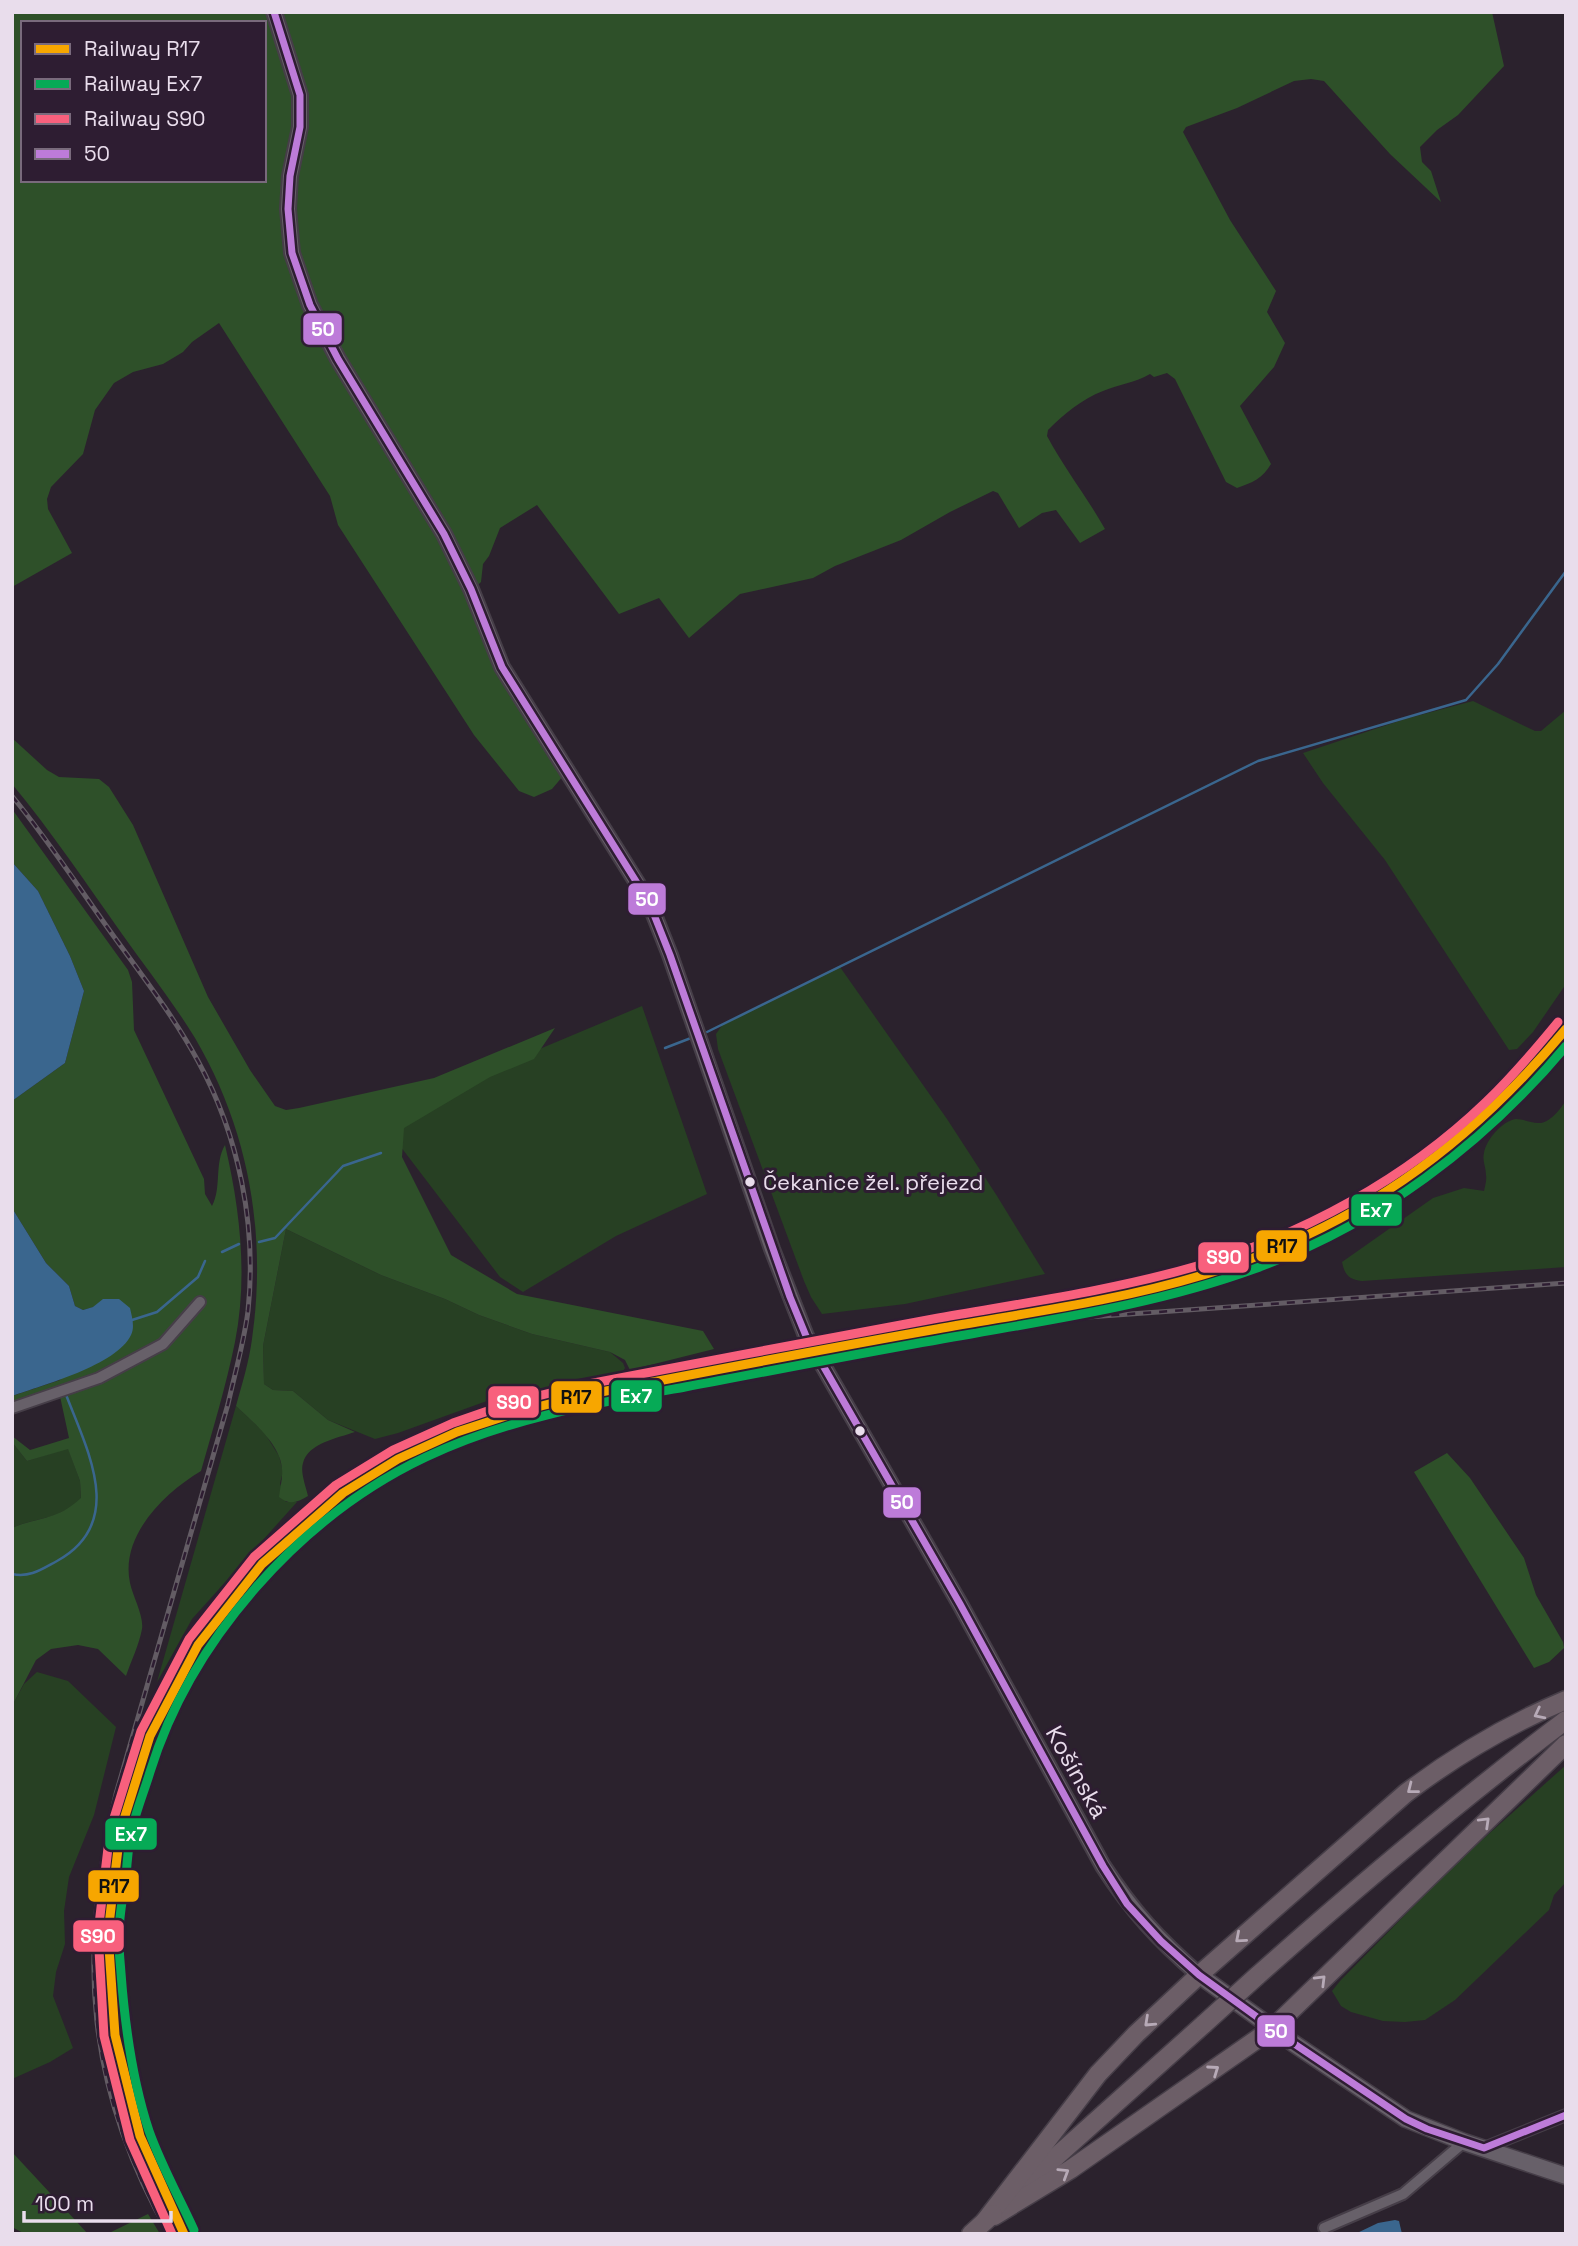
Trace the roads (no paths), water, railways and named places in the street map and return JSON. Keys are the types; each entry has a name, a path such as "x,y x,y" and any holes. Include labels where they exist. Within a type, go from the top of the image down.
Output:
{"main road":[{"path":"985,2221 1098,2074 1199,1975 1406,1793 1436,1770 1476,1745 1566,1700"},
{"path":"971,2234 1397,1853 1566,1720"},
{"path":"985,2221 1080,2163 1273,2028 1566,1744"},
{"name":"Košínská","path":"1199,1975 1406,2119 1464,2142 1566,2176"}],"street":[{"name":"Košínská","path":"274,12 300,94 300,127 290,176 288,209 292,253 310,305 338,359 444,534 471,589 502,667 649,902 790,1297 818,1359 960,1604 1103,1866 1136,1913 1161,1941 1199,1975"},
{"path":"12,1408 99,1378 163,1344 200,1302"},
{"path":"1484,2148 1566,2115"},
{"path":"1324,2228 1403,2194 1464,2142"}],"water":[{"path":"12,862 38,891 84,991 65,1063 12,1101"},
{"path":"12,1208 46,1263 69,1286 75,1306 83,1310 93,1307 103,1299 119,1299 130,1308 133,1325 131,1335 111,1356 78,1373 12,1396"},
{"path":"1399,2221 1402,2234 1355,2234 1378,2223"}],"waterway":[{"path":"707,1032 1258,761 1466,700 1498,664 1566,571"},
{"path":"665,1048 691,1038"},
{"path":"259,1242 275,1238 343,1166 381,1153"},
{"path":"222,1252 239,1244"},
{"path":"132,1320 157,1312 198,1277 205,1261"},
{"path":"12,1574 30,1574 57,1561 79,1545 91,1526 96,1505 96,1483 83,1437 65,1392"}],"railway":[{"path":"12,796 158,998 198,1061 212,1090 234,1151 247,1214 250,1279 242,1346 228,1404 116,1794 96,1910 94,1965 97,2020 105,2073 120,2127 141,2180 169,2234"},
{"path":"984,1328 1031,1321 1566,1283"}],"rail line":[{"name":"S90","path":"172,2234 130,2140 104,2036 98,1933 110,1831 141,1731 189,1639 254,1557 336,1485 393,1450 453,1423 514,1402 622,1377 1099,1290 1165,1275 1237,1253 1314,1221 1387,1180 1422,1156 1486,1102 1558,1022"},
{"name":"R17","path":"184,2234 140,2136 115,2035 108,1933 120,1832 150,1736 198,1645 262,1564 343,1493 398,1459 457,1432 518,1412 580,1396 1105,1299 1171,1284 1258,1256 1358,1209 1447,1148 1488,1112 1566,1029"},
{"name":"Ex7","path":"194,2230 149,2131 130,2053 119,1941 129,1845 150,1772 169,1723 193,1675 222,1629 256,1587 336,1512 380,1482 426,1457 457,1443 553,1413 1114,1308 1185,1291 1254,1269 1343,1230 1425,1178 1500,1116 1566,1046"}],"place":[{"name":"Čekanice žel. přejezd","path":"750,1182"}]}
